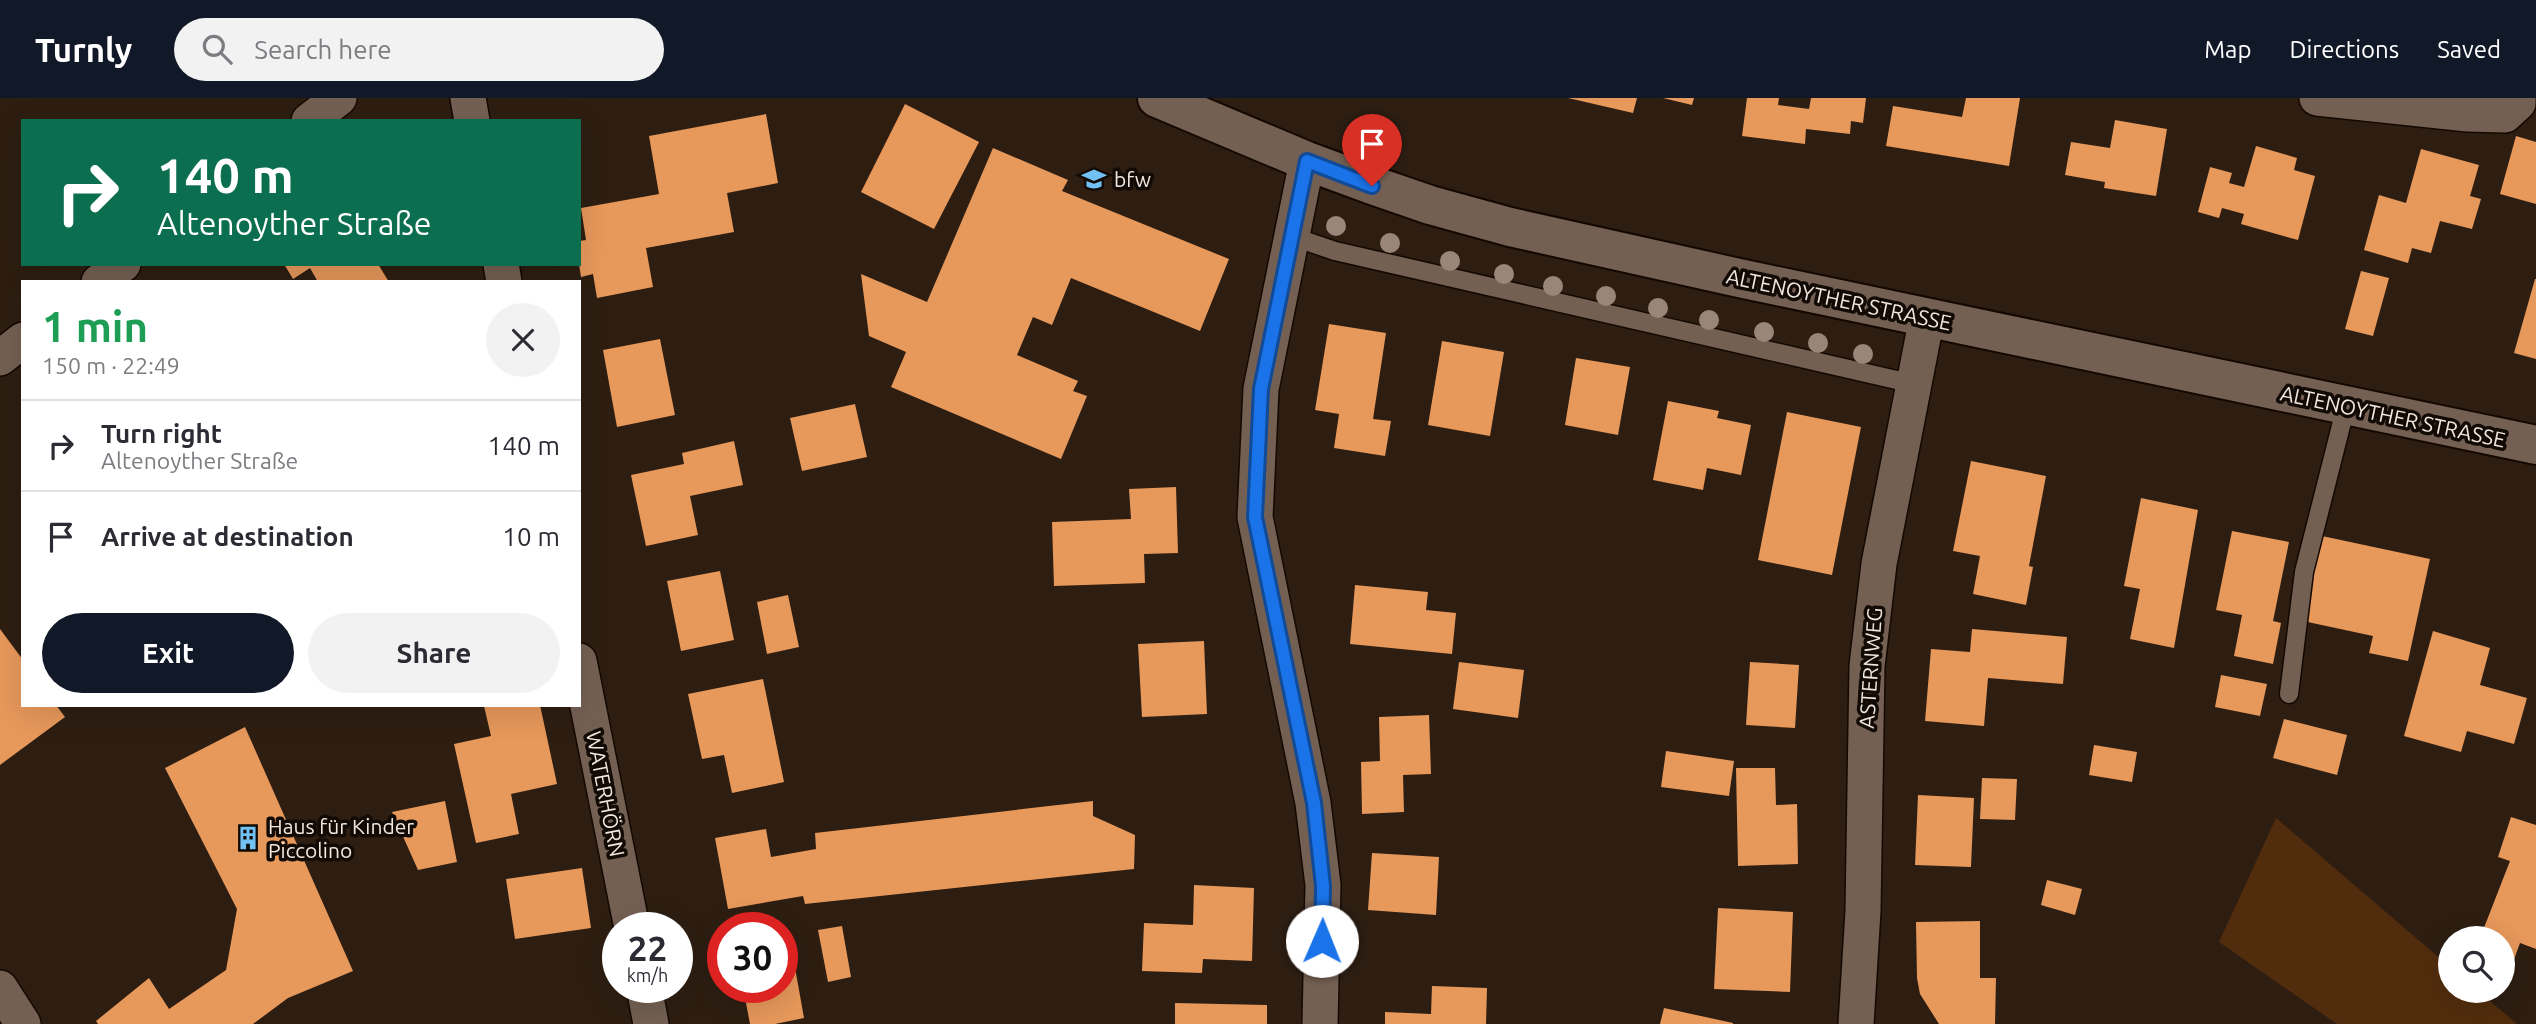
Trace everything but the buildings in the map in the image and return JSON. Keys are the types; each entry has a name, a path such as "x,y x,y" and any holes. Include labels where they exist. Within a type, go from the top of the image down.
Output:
{"main road":[{"name":"ALTENOYTHER STRASSE","path":"1157,98 1307,161 1430,205 1510,227 2536,445"}],"street":[{"path":"313,119 339,98"},
{"path":"468,98 472,119"},
{"path":"2317,98 2468,114 2505,115 2518,103 2518,98"},
{"path":"1307,161 1261,389 1255,517 1314,803 1323,886 1320,1024"},
{"path":"102,280 120,266"},
{"name":"ASTERNWEG","path":"1856,1024 1863,911 1867,666 1878,564 1927,317"},
{"path":"0,358 21,342"},
{"name":"WATERHÖRN","path":"581,671 629,912"},
{"path":"0,988 23,1024"},
{"path":"647,1003 651,1024"}],"lane":[{"path":"1291,236 1335,251 1914,384"},
{"path":"2290,694 2304,572 2346,406"}],"shaded area":[{"path":"2276,818 2438,957 2438,1003 2492,1003 2517,1024 2337,1024 2219,942"}],"place":[{"name":"bfw","path":"1094,179"},
{"name":"Haus für Kinder Piccolino","path":"248,838"}],"route":[{"path":"1322,941 1323,886 1314,803 1255,517 1261,389 1307,161 1372,186"}]}
